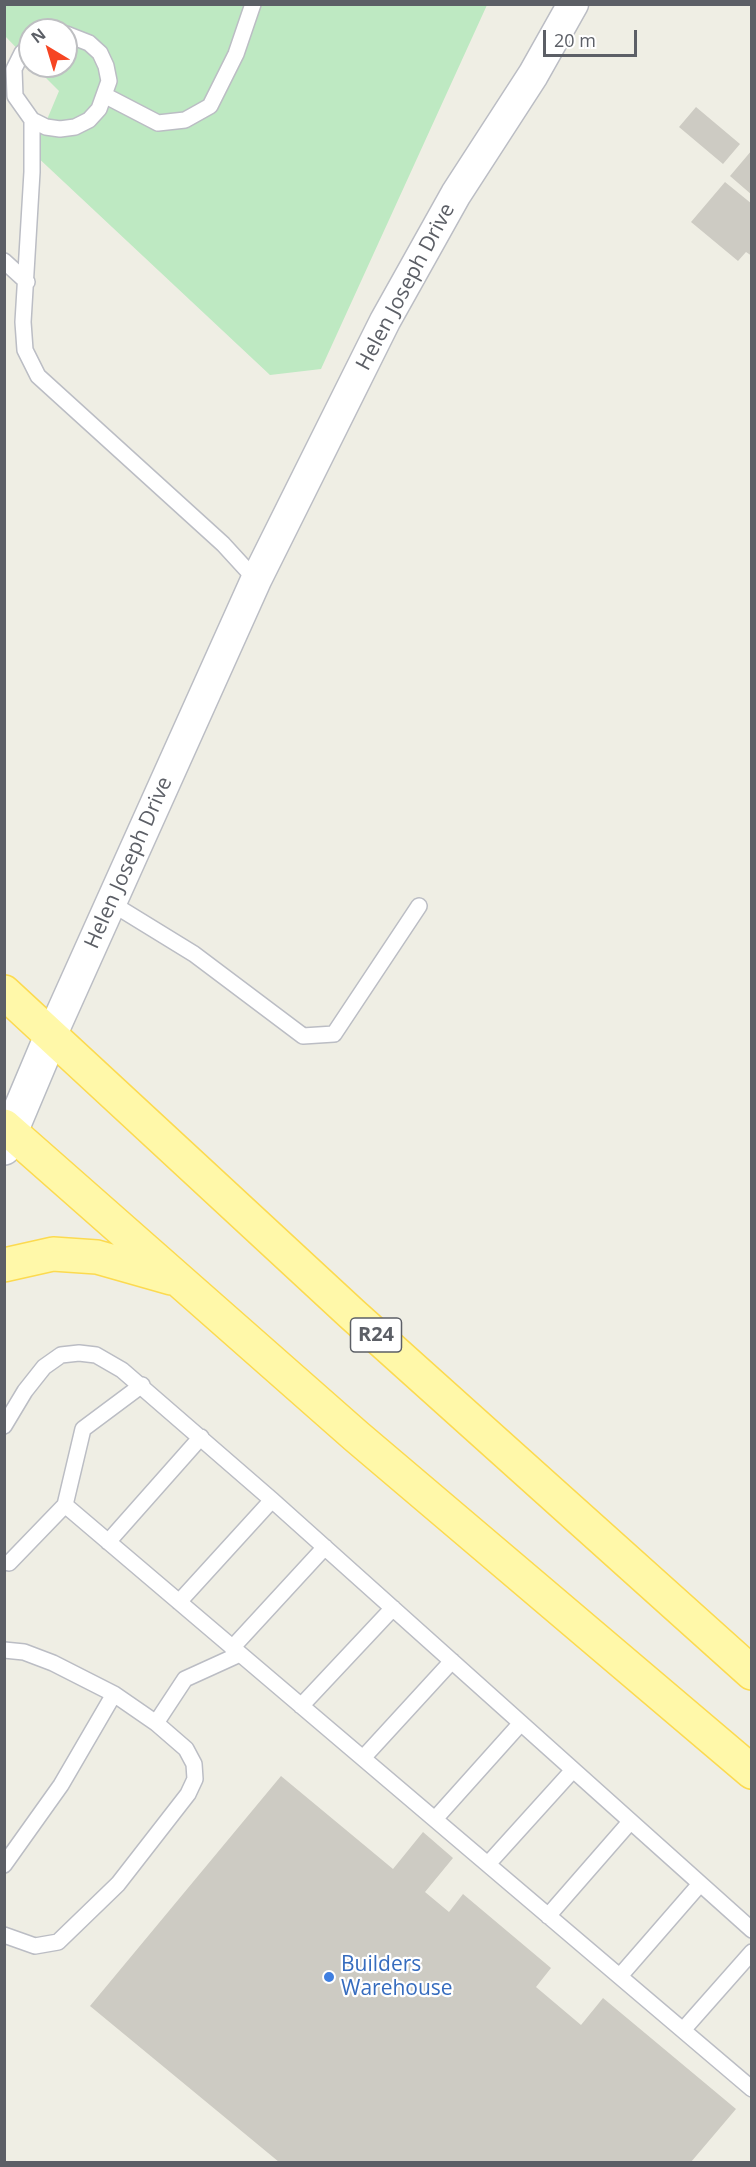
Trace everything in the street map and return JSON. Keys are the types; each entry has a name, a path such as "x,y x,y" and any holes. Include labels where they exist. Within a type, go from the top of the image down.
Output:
{"main road":[{"name":"R24","path":"4,992 352,1314 752,1672"},
{"path":"7,1135 181,1281 356,1436 752,1772"},
{"path":"4,1265 53,1254 97,1257 181,1281"}],"street":[{"name":"Helen Joseph Drive","path":"7,1135 256,580 385,321 456,194 533,75 573,4"}],"lane":[{"path":"106,96 158,123 185,120 210,106 236,54 253,4"},
{"path":"18,59 9,73 15,96 32,120 46,127 60,129 75,127 89,120 99,109 106,96 109,81 100,53 89,43 78,39"},
{"path":"32,120 27,282 23,322 26,350 38,376 223,544 256,580"},
{"path":"4,261 27,282"},
{"path":"111,903 194,954 303,1036 334,1034 419,906"},
{"path":"4,1426 25,1391 44,1367 61,1355 79,1353 96,1355 142,1385 752,1930"},
{"path":"9,1563 65,1505 84,1429 142,1385"},
{"path":"108,1542 201,1437"},
{"path":"179,1602 272,1500"},
{"path":"65,1505 683,2030 749,2082"},
{"path":"156,1723 185,1679 236,1651 325,1547"},
{"path":"301,1706 393,1608"},
{"path":"4,1650 24,1652 114,1694 156,1723 186,1749 194,1764 195,1779 188,1794 118,1884 58,1942 35,1946 4,1935"},
{"path":"363,1758 452,1661"},
{"path":"4,1864 61,1785 114,1694"},
{"path":"435,1819 521,1724"},
{"path":"488,1864 573,1770"},
{"path":"548,1916 630,1821"},
{"path":"620,1976 700,1884"},
{"path":"683,2030 752,1952"}],"green space":[{"path":"4,5 487,5 321,369 270,375 33,153 59,91 46,78 78,78 78,18 18,18 18,50 5,36"}],"building":[{"path":"696,107 740,144 723,164 679,127"},
{"path":"752,150 752,195 730,176"},
{"path":"725,182 752,204 752,256 746,252 738,261 691,222"},
{"name":"Builders Warehouse","path":"281,1776 393,1869 423,1832 453,1858 425,1892 449,1912 463,1894 551,1968 536,1987 581,2025 603,1998 736,2109 691,2162 279,2162 90,2006"}],"place":[{"name":"Builders Warehouse","path":"329,1977"}]}
